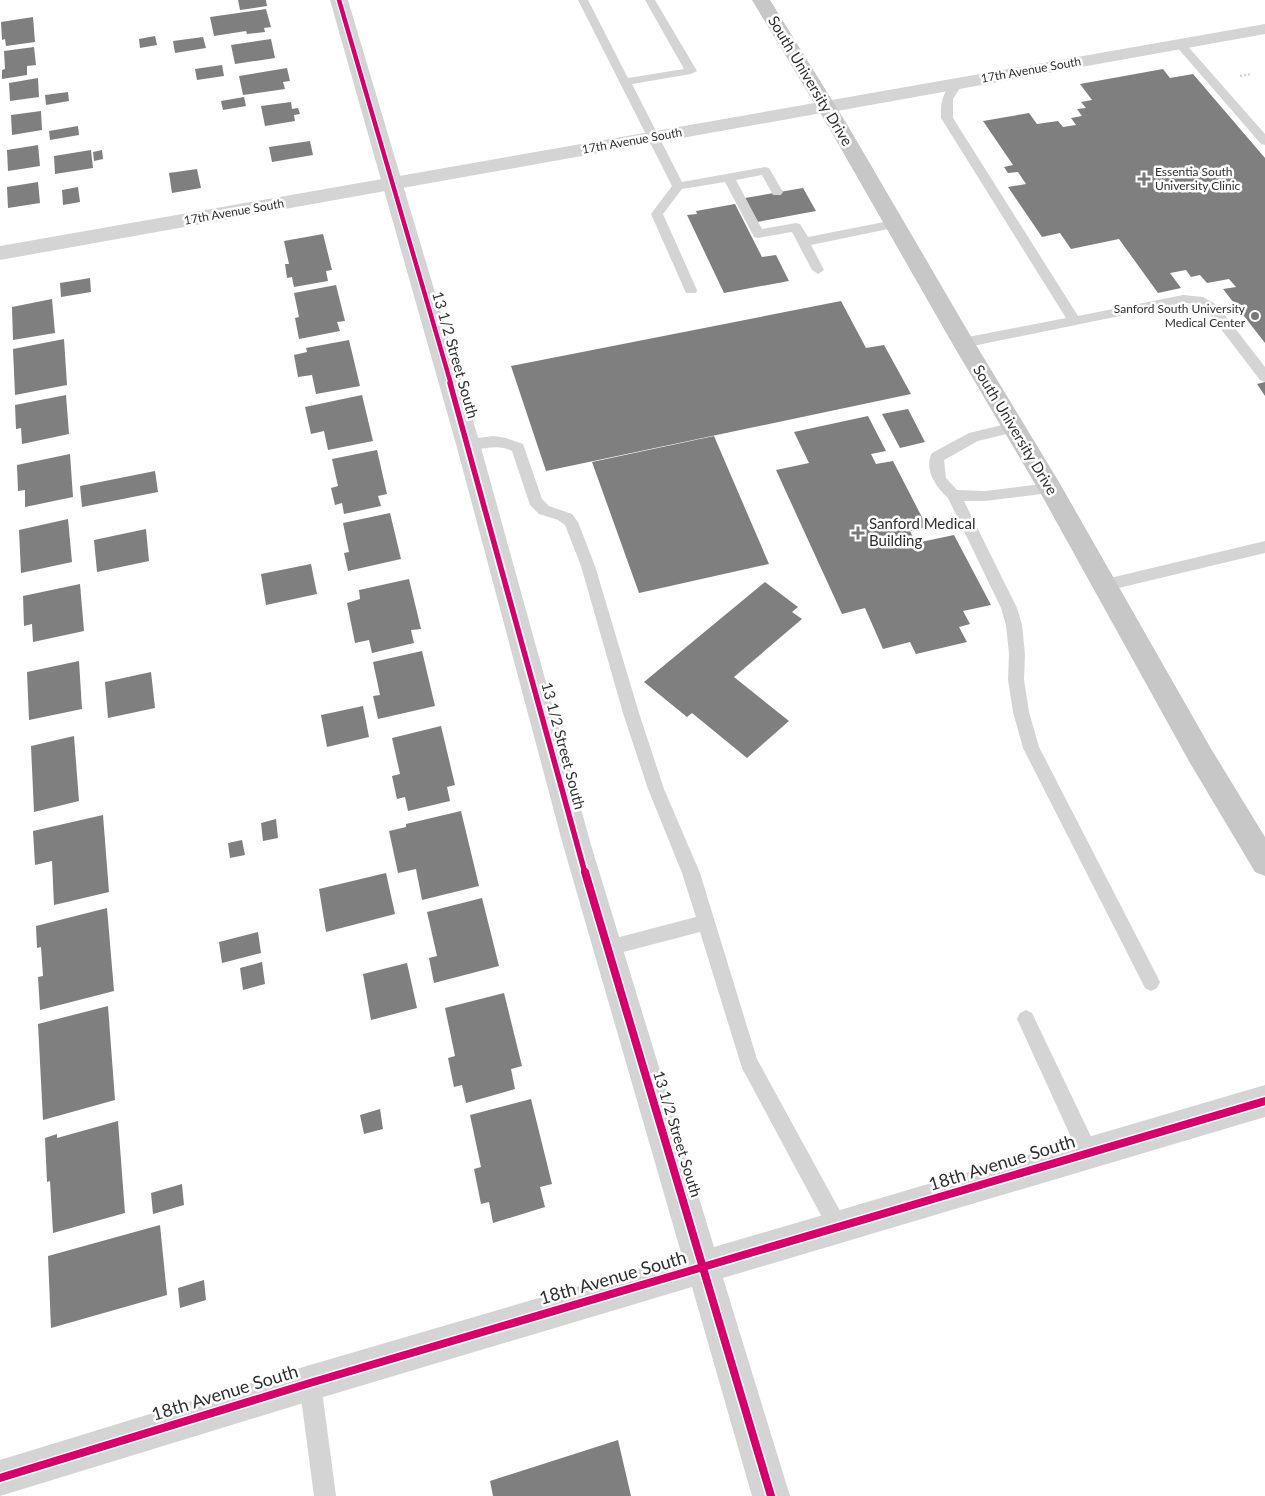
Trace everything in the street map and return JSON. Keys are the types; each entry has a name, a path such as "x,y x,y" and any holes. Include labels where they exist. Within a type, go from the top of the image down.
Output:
{"main road":[{"name":"South University Drive","path":"761,0 1050,488 1200,755 1265,863"}],"street":[{"name":"13 1/2 Street South","path":"339,0 468,444 577,845 771,1496"},
{"name":"17th Avenue South","path":"0,253 1265,29"},
{"name":"18th Avenue South","path":"0,1478 310,1383 1265,1100"}],"lane":[{"path":"583,0 678,186"},
{"path":"625,82 691,70 650,0"},
{"path":"1180,44 1265,141"},
{"path":"957,83 948,93 945,106 947,118 1075,321"},
{"path":"691,290 657,214 678,186 765,171 777,192"},
{"path":"729,177 758,234 793,221 818,270"},
{"path":"804,242 894,224"},
{"path":"964,344 1183,299 1195,299 1205,302 1212,308 1265,377"},
{"path":"1014,427 974,437 937,457 936,471 944,486 954,495 1009,608 1014,625 1017,654 1016,680 1031,748 1151,982"},
{"path":"468,444 498,440 518,448 535,501 540,509 549,514 566,517 571,522 588,566 631,713 656,789 690,873 749,1062 838,1227"},
{"path":"954,495 985,496 1050,488"},
{"path":"1106,585 1265,547"},
{"path":"608,948 706,922"},
{"path":"1026,1019 1088,1152"},
{"path":"310,1383 325,1496"}],"building":[{"path":"238,0 266,0 267,6 240,10"},
{"path":"266,9 271,27 264,28 265,32 247,34 246,31 214,36 210,17"},
{"path":"33,17 35,42 6,46 5,39 2,40 1,22"},
{"path":"155,36 157,45 140,48 139,39"},
{"path":"203,37 206,48 175,53 173,41"},
{"path":"271,39 275,58 235,64 231,45"},
{"path":"34,47 36,65 27,66 27,75 2,79 2,70 5,69 4,51"},
{"path":"222,65 224,76 197,80 195,69"},
{"path":"287,68 290,81 283,82 285,89 243,95 239,76"},
{"name":"Essentia South University Clinic","path":"1163,69 1170,78 1193,74 1265,158 1265,343 1223,289 1236,287 1229,279 1207,283 1200,275 1191,277 1186,270 1170,273 1181,288 1158,293 1119,239 1071,249 1060,233 1042,237 1008,187 1026,184 1018,172 1008,173 1004,167 1013,165 983,121 1029,113 1037,124 1058,121 1063,127 1076,125 1071,118 1082,116 1077,109 1086,108 1081,102 1092,100 1080,84"},
{"path":"38,78 39,97 10,101 9,83"},
{"path":"68,92 69,101 46,105 45,95"},
{"path":"244,97 246,106 223,110 221,101"},
{"path":"291,102 292,109 298,108 300,114 294,115 295,121 265,126 261,106"},
{"path":"41,111 42,130 12,135 11,115"},
{"path":"78,126 79,135 50,140 49,131"},
{"path":"310,141 313,155 272,162 269,147"},
{"path":"38,145 40,166 8,171 7,150"},
{"path":"91,150 93,168 55,174 54,156"},
{"path":"102,150 103,159 94,161 93,152"},
{"path":"197,169 201,188 172,193 169,173"},
{"path":"38,182 40,203 8,208 7,187"},
{"path":"78,187 80,202 63,205 62,190"},
{"path":"803,188 816,211 757,222 745,198"},
{"path":"735,204 762,257 776,255 789,281 724,293 687,215 697,214 696,211"},
{"path":"323,234 332,270 326,271 328,281 294,287 292,277 287,278 285,264 289,264 284,241"},
{"path":"90,278 91,292 61,297 60,283"},
{"path":"336,285 345,321 337,322 340,331 299,339 295,318 299,317 294,293"},
{"path":"52,299 55,333 13,340 12,307"},
{"path":"841,301 866,348 884,345 911,394 546,471 511,366"},
{"path":"64,339 67,385 15,395 13,349"},
{"path":"349,340 360,386 316,394 312,375 298,377 294,355 307,352 306,348"},
{"path":"1265,382 1265,396 1257,384"},
{"path":"66,395 69,434 22,444 21,428 16,429 15,405"},
{"path":"362,395 373,441 328,450 324,431 311,434 305,407"},
{"path":"908,409 925,442 900,448 882,414"},
{"name":"Sanford Medical Building","path":"868,416 886,451 871,454 876,464 893,461 927,527 910,531 916,543 954,535 991,605 963,611 970,624 959,627 967,642 916,654 910,642 883,649 865,608 842,614 776,470 809,463 794,432"},
{"path":"714,436 769,564 639,593 592,462"},
{"path":"377,450 387,494 378,496 381,506 344,514 342,503 335,505 331,488 338,486 332,459"},
{"path":"70,454 73,497 25,507 25,490 18,491 17,465"},
{"path":"155,471 158,492 82,507 80,486"},
{"path":"390,513 401,559 348,571 344,553 349,552 343,523"},
{"path":"68,519 72,562 21,573 19,530"},
{"path":"146,529 149,561 97,572 94,540"},
{"path":"311,564 317,594 266,605 261,574"},
{"path":"409,579 421,629 411,630 414,643 372,653 369,640 355,643 347,603 360,599 359,590"},
{"path":"765,582 798,607 792,612 802,619 734,677 789,721 747,758 692,713 687,717 644,682"},
{"path":"80,584 84,631 33,642 32,624 24,626 23,596"},
{"path":"422,651 435,706 378,719 373,696 380,695 373,662"},
{"path":"79,661 82,709 29,720 27,672"},
{"path":"151,672 155,708 108,718 105,682"},
{"path":"363,706 369,737 327,747 321,715"},
{"path":"441,726 455,785 447,787 450,801 408,811 405,797 397,799 392,776 400,774 392,738"},
{"path":"74,736 79,801 34,812 31,746"},
{"path":"461,811 479,886 422,900 416,869 398,873 389,831 406,827 406,824"},
{"path":"103,815 109,892 54,905 52,861 35,865 33,831"},
{"path":"276,819 278,838 263,841 261,823"},
{"path":"242,840 245,855 230,858 228,843"},
{"path":"386,873 395,914 326,932 319,889"},
{"path":"482,898 499,966 434,983 429,958 437,956 427,912"},
{"path":"107,908 114,991 40,1010 38,977 43,976 41,947 37,948 36,926"},
{"path":"258,932 261,953 222,963 219,942"},
{"path":"262,962 265,984 243,990 240,968"},
{"path":"407,963 417,1008 371,1020 363,974"},
{"path":"504,993 522,1066 511,1069 515,1089 466,1103 462,1085 454,1087 448,1058 455,1056 445,1008"},
{"path":"108,1006 115,1100 43,1120 38,1024"},
{"path":"531,1099 552,1184 540,1187 545,1207 493,1223 489,1202 481,1204 474,1169 481,1167 470,1115"},
{"path":"380,1109 383,1129 364,1134 360,1115"},
{"path":"118,1121 125,1213 53,1233 50,1181 47,1182 45,1138 57,1134 57,1138"},
{"path":"182,1184 184,1205 153,1214 151,1193"},
{"path":"160,1225 167,1295 51,1328 48,1256"},
{"path":"204,1280 206,1300 180,1308 178,1288"},
{"path":"618,1440 631,1496 493,1496 490,1481"}],"cycle path":[{"path":"339,0 468,444 577,845 771,1496"},
{"path":"0,1478 310,1383 1265,1101"}],"place":[{"name":"Essentia South University Clinic","path":"1144,179"},
{"name":"Sanford South University Medical Center","path":"1255,316"},
{"name":"Sanford Medical Building","path":"858,533"}]}
